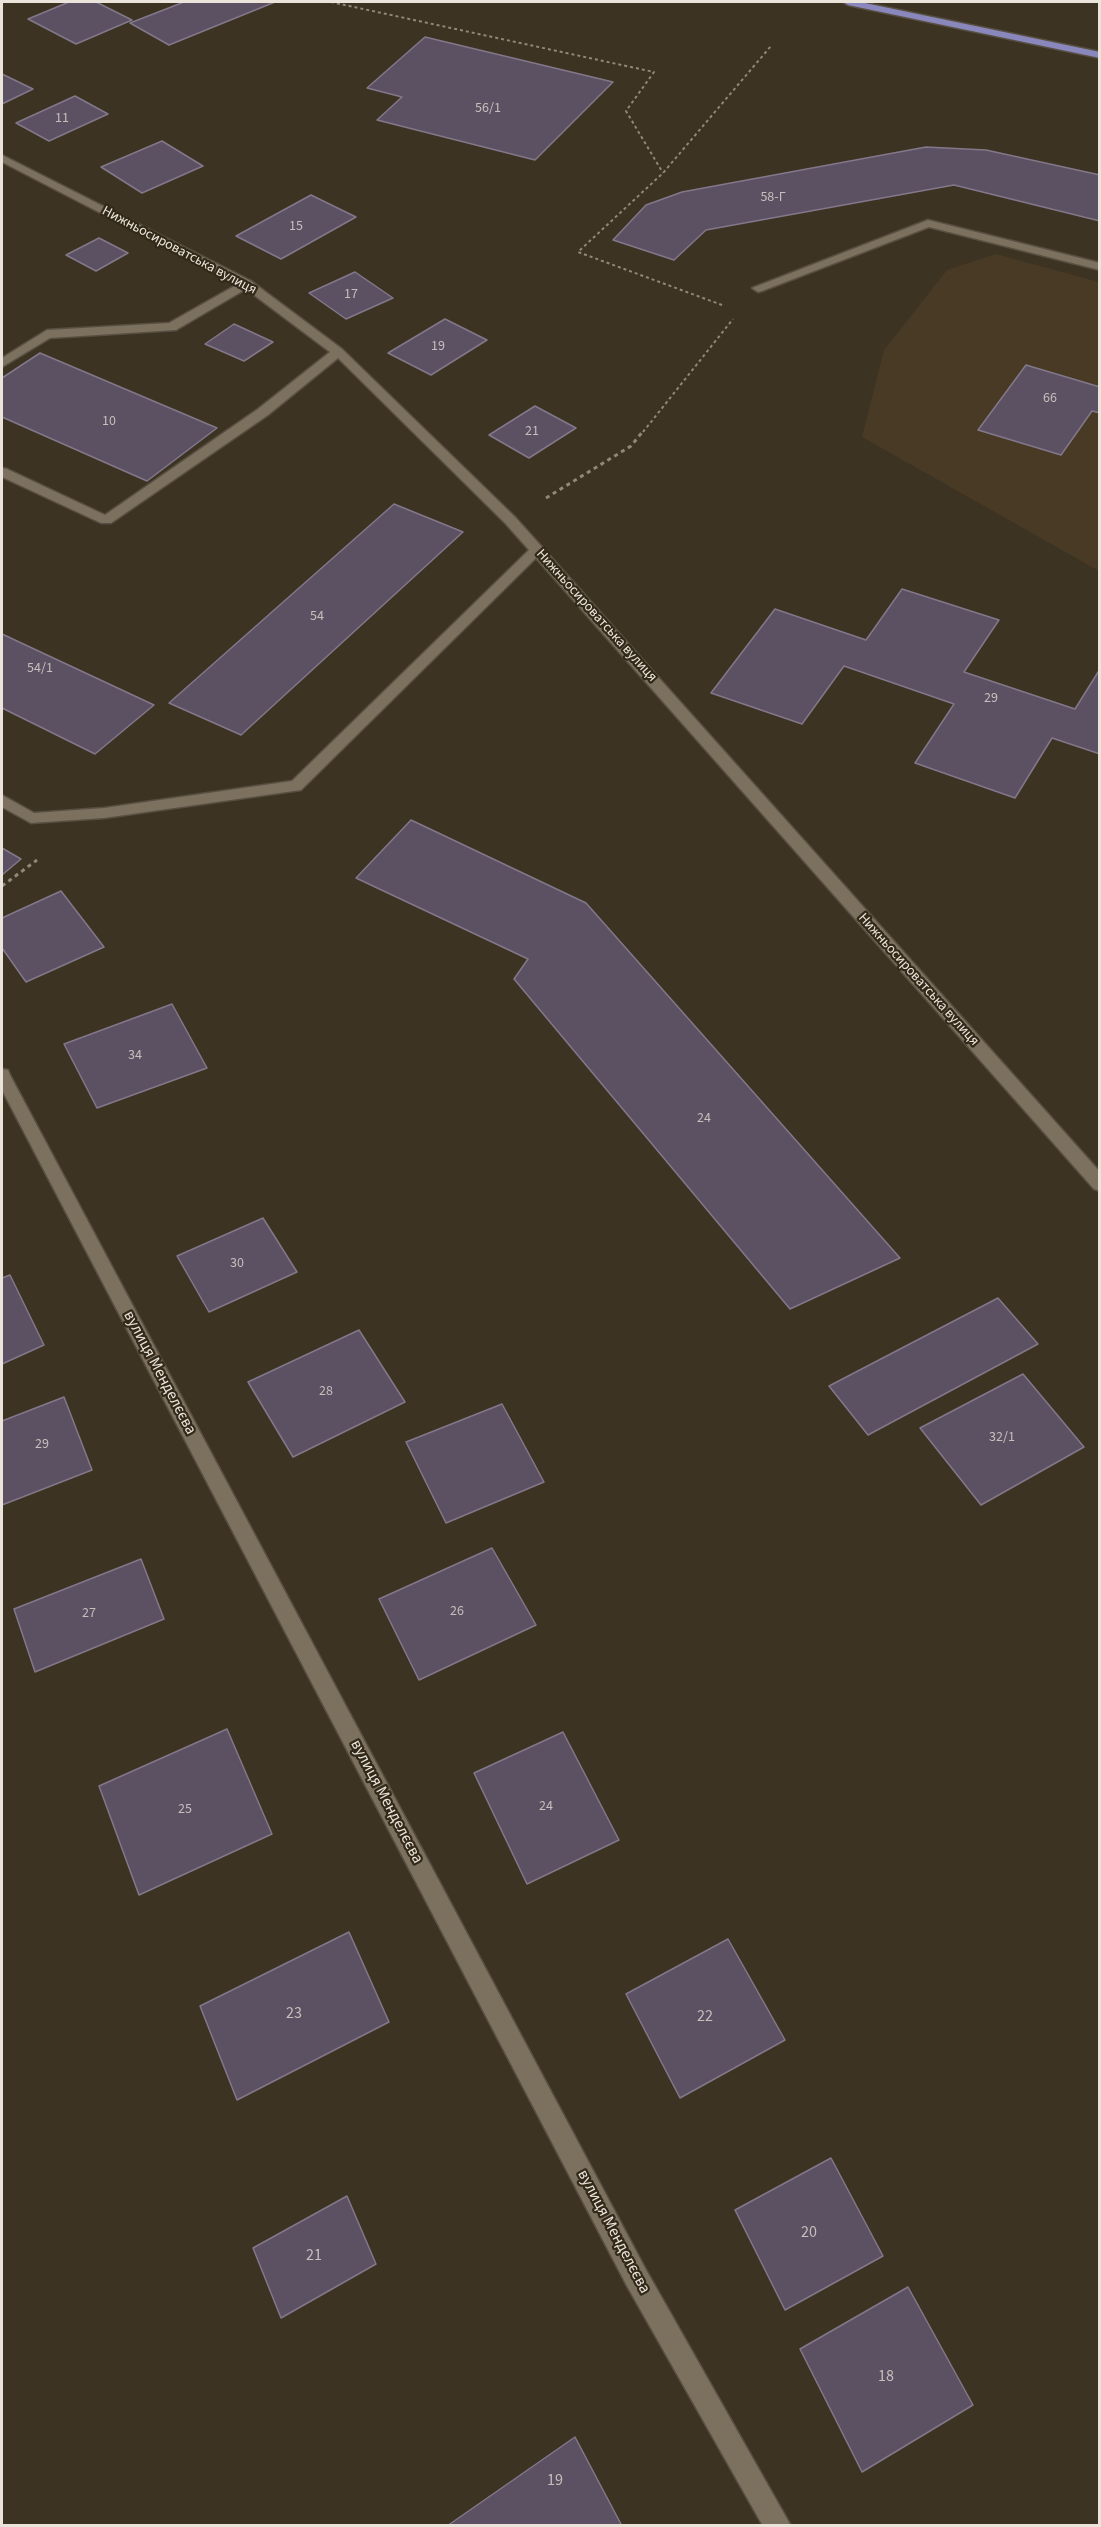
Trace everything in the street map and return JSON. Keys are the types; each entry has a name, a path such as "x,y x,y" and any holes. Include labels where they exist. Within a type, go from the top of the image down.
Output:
{"main road":[{"path":"849,2 1100,55"}],"street":[{"name":"Нижньосироватська вулиця","path":"2,158 247,284 338,352 510,520 1100,1184"},
{"path":"758,288 928,223 1100,267"},
{"path":"2,363 46,334 172,327 247,284"},
{"path":"2,472 106,520 263,412 338,352"},
{"path":"2,800 31,818 104,813 296,786 537,550"},
{"name":"вулиця Менделєєва","path":"2,1075 636,2277 778,2526"}],"path":[{"path":"331,2 654,72 626,111 663,173"},
{"path":"739,311 578,252 663,173 771,46"},
{"path":"510,520 631,446 758,288"}],"shaded area":[{"path":"996,254 1099,282 1099,571 862,437 884,350 947,270"}],"building":[{"path":"69,2 96,2 132,20 76,44 28,19"},
{"path":"184,2 275,2 169,45 130,23"},
{"path":"425,37 613,82 535,160 377,120 402,97 367,88"},
{"path":"2,74 33,89 2,104"},
{"path":"75,96 108,114 49,141 16,123"},
{"path":"162,141 203,166 142,193 101,167"},
{"path":"926,147 986,150 1100,175 1100,221 954,185 706,230 674,260 613,240 646,205 682,192"},
{"path":"311,195 356,217 281,259 236,236"},
{"path":"99,238 128,253 96,271 66,255"},
{"path":"355,272 393,298 346,319 309,293"},
{"path":"445,319 487,340 431,375 388,353"},
{"path":"234,324 273,342 244,361 205,344"},
{"path":"40,353 217,428 147,481 2,417 2,378"},
{"path":"1026,365 1100,387 1100,413 1092,411 1061,455 978,430"},
{"path":"535,406 576,428 529,458 489,435"},
{"path":"394,504 463,532 241,735 169,703"},
{"path":"902,589 999,620 964,672 1075,709 1100,669 1100,754 1052,738 1015,798 915,763 954,704 844,666 802,724 711,693 775,609 866,640"},
{"path":"2,634 154,705 95,754 2,708"},
{"path":"411,820 586,903 900,1258 790,1309 514,979 528,959 356,878"},
{"path":"2,848 21,859 2,875"},
{"path":"61,891 104,947 26,982 2,948 2,918"},
{"path":"172,1004 207,1068 97,1108 64,1044"},
{"path":"263,1218 297,1272 209,1312 177,1256"},
{"path":"10,1275 44,1345 2,1364 2,1278"},
{"path":"998,1298 1038,1344 868,1435 829,1386"},
{"path":"359,1330 405,1402 293,1457 248,1382"},
{"path":"1023,1374 1084,1447 981,1505 920,1428"},
{"path":"64,1397 92,1470 2,1505 2,1421"},
{"path":"502,1404 544,1482 446,1523 406,1442"},
{"path":"492,1548 536,1625 419,1680 379,1599"},
{"path":"141,1559 164,1619 35,1672 14,1609"},
{"path":"227,1729 272,1834 139,1895 99,1786"},
{"path":"563,1732 619,1840 527,1884 474,1773"},
{"path":"349,1932 389,2022 237,2100 200,2006"},
{"path":"728,1939 785,2040 680,2098 626,1994"},
{"path":"831,2158 883,2256 785,2310 735,2210"},
{"path":"347,2196 376,2264 281,2318 253,2248"},
{"path":"908,2287 973,2405 862,2472 800,2349"},
{"path":"575,2437 622,2526 447,2526"}]}
